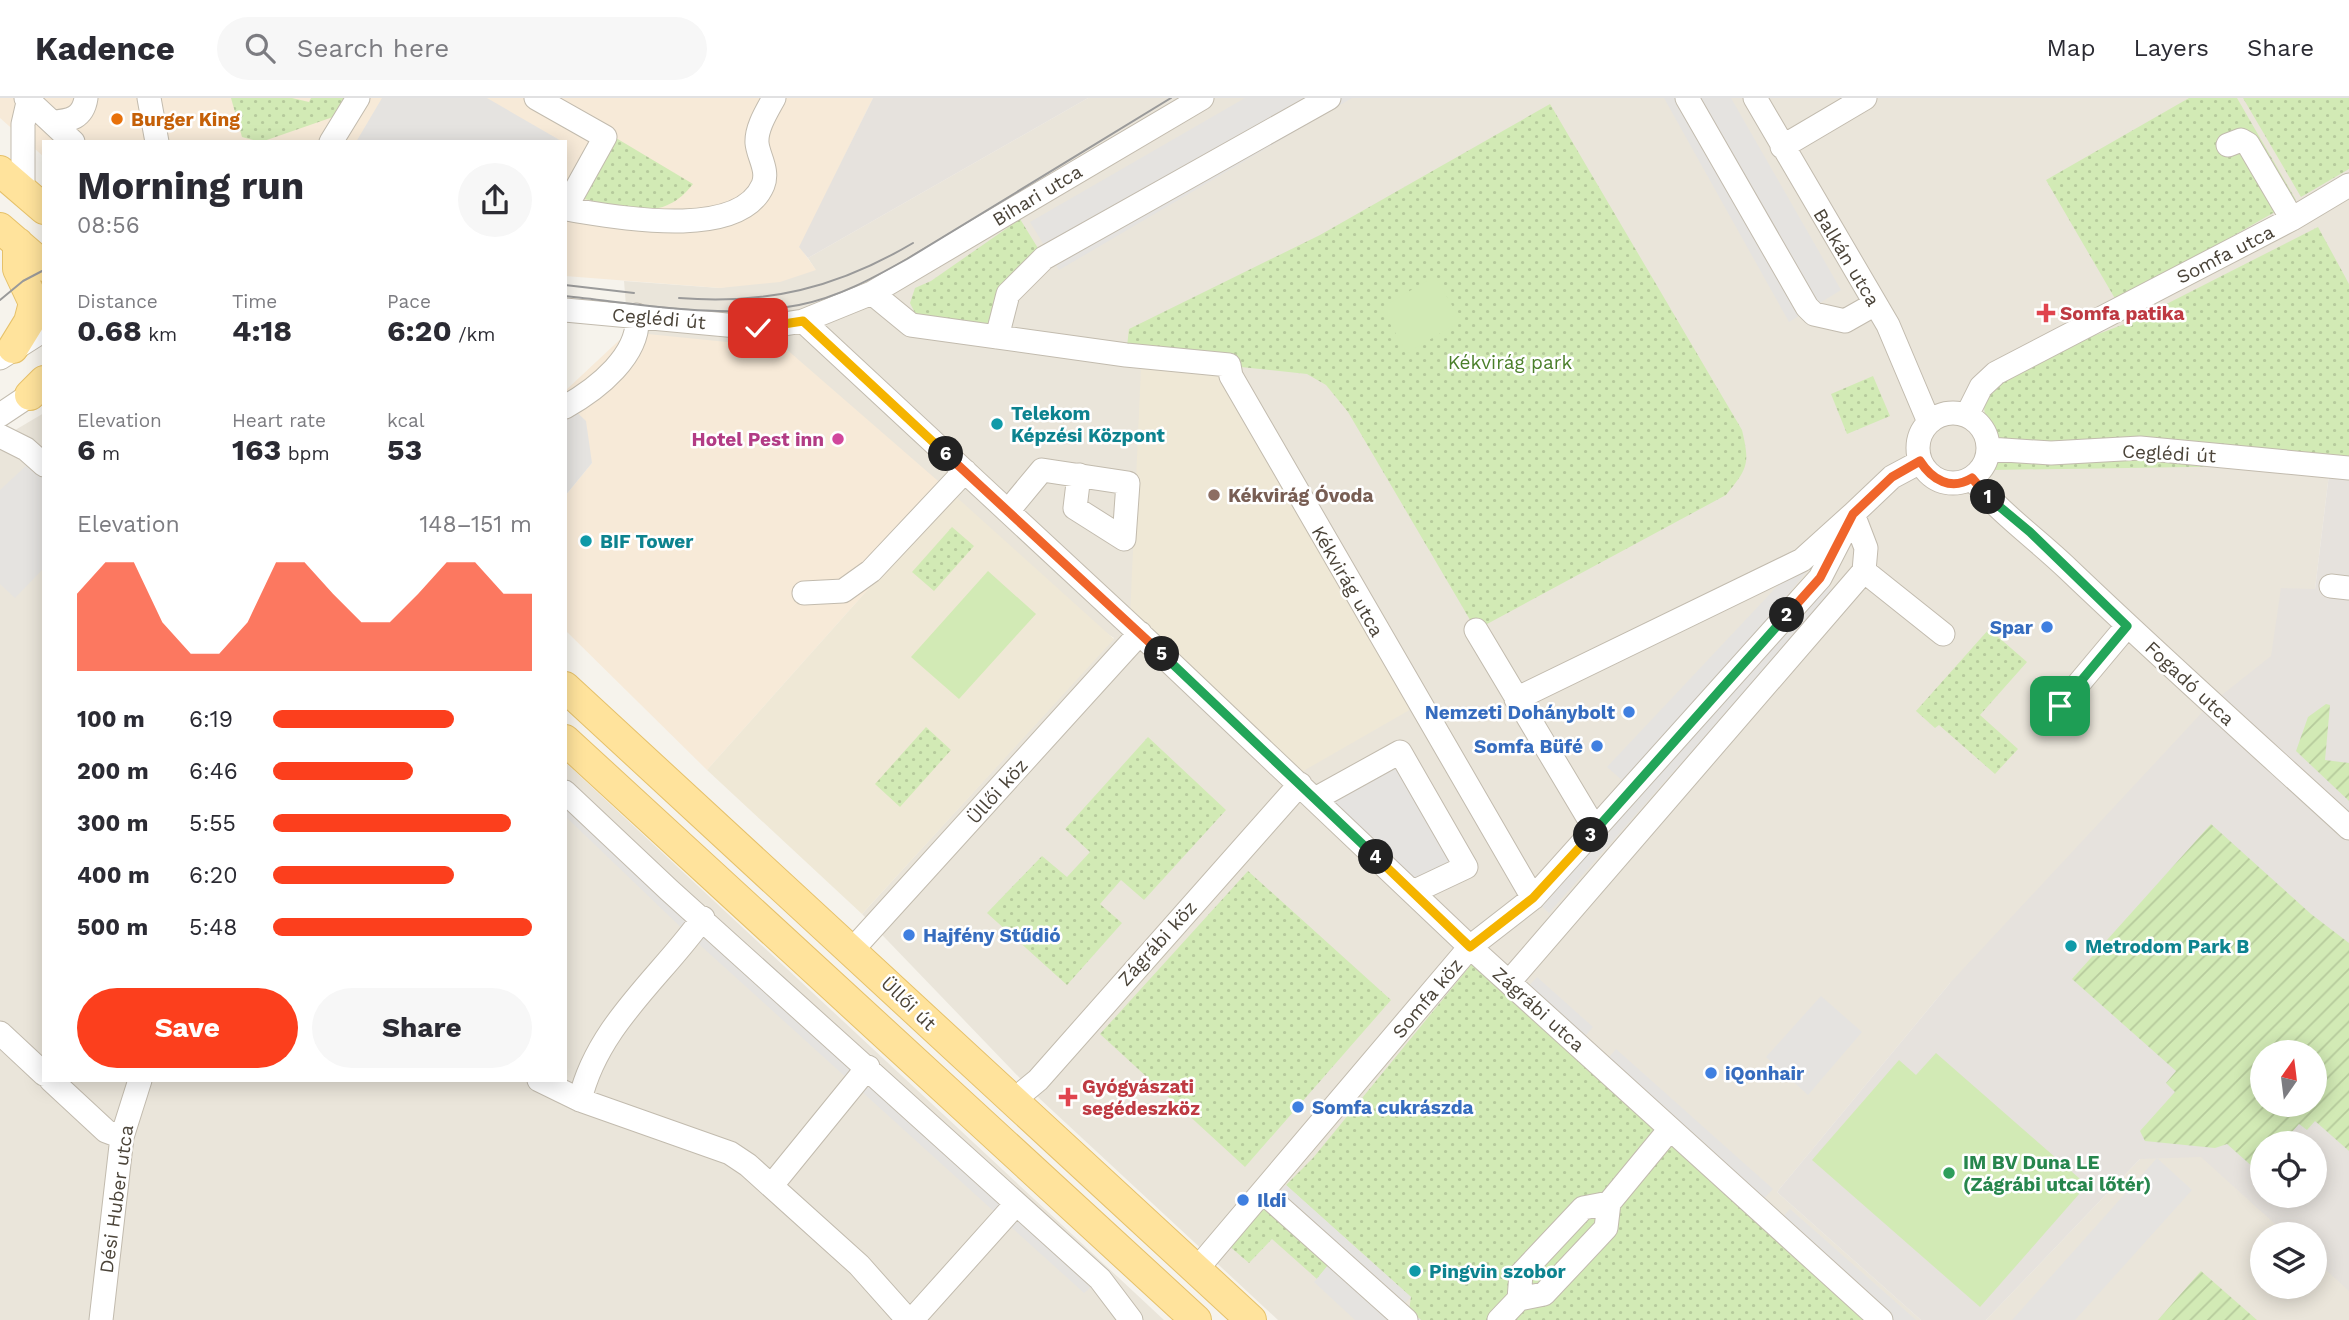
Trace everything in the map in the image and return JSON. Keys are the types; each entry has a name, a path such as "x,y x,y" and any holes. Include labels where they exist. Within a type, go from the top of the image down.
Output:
{"main road":[{"path":"0,171 33,200"},
{"path":"9,236 42,264"},
{"path":"6,353 29,322 34,303 18,269 9,236"},
{"name":"Üllői út","path":"567,689 853,949 1251,1320"},
{"name":"Üllői út","path":"567,742 1196,1320"}],"street":[{"path":"52,122 71,121 82,113 86,98"},
{"path":"149,98 157,140"},
{"path":"332,140 358,98"},
{"path":"536,98 604,137 567,205"},
{"path":"567,209 648,220 711,220 746,205 763,184 764,163 757,142 763,118 774,98"},
{"name":"Bihari utca","path":"872,293 1202,98"},
{"path":"997,337 1008,294 1044,258 1329,98"},
{"path":"1687,98 1807,307 1814,313 1845,321 1863,314 1875,304"},
{"name":"Balkán utca","path":"1755,98 1875,304 1926,408 1929,422"},
{"path":"1782,147 1865,98"},
{"path":"28,99 71,140"},
{"path":"28,99 23,124 33,200"},
{"path":"2228,145 2241,140 2248,144 2292,219"},
{"name":"Somfa utca","path":"1967,415 1982,387 1996,373 2292,219 2349,185"},
{"name":"Ceglédi út","path":"567,310 758,328 803,321 872,293"},
{"name":"Kékvirág utca","path":"872,293 911,325 1229,365 1238,388 1533,898"},
{"path":"567,406 585,395 634,347 638,328 637,315"},
{"name":"Zágrábi utca","path":"803,321 1140,633 1470,947 1671,1129 1866,1316"},
{"path":"6,353 42,331"},
{"path":"0,415 39,389"},
{"path":"1947,413 1967,415 1983,429 1989,449 1983,468 1972,478 1956,484 1934,479 1920,461 1918,440 1929,422 1947,413"},
{"path":"0,436 26,449 42,463"},
{"name":"Ceglédi út","path":"1989,449 2051,453 2140,448 2349,468"},
{"name":"Somfa köz","path":"1197,1269 1470,947 1533,898 1820,578 1853,514 1892,477 1920,461"},
{"path":"1009,511 1042,470 1079,475"},
{"path":"804,593 843,591 871,571 965,471"},
{"name":"Fogadó utca","path":"1972,478 1984,493 2030,532 2127,626 2349,828"},
{"path":"1509,982 1864,571 1866,548 1853,514 1802,560 1516,699"},
{"path":"1864,571 1943,634"},
{"path":"2060,706 2127,626"},
{"path":"1476,629 1595,830"},
{"name":"Üllői köz","path":"853,949 1140,633"},
{"name":"Zágrábi köz","path":"1014,1100 1038,1080 1308,792 1400,752 1466,867 1413,892"},
{"path":"567,794 1100,1279 1130,1320"},
{"path":"580,1100 589,1071 618,1022 703,918"},
{"path":"0,1033 42,1071"},
{"path":"772,1185 868,1067"},
{"path":"53,1082 106,1131 122,1137"},
{"name":"Dési Huber utca","path":"101,1320 122,1137 139,1082"},
{"path":"543,1082 580,1100 730,1153 772,1185 859,1265 910,1320 1016,1204"},
{"path":"1499,1320 1519,1299 1544,1294 1606,1228 1609,1203 1671,1129"},
{"path":"1264,1193 1406,1320"},
{"path":"1519,1299 1521,1274 1583,1208 1609,1203"}],"shaded area":[{"path":"0,98 873,98 800,247 816,270 780,282 720,288 567,276 567,140 42,140 42,155 0,118"},
{"path":"382,98 487,98 560,140 357,140"},
{"path":"873,98 1088,98 808,258 799,247"},
{"path":"1088,98 2349,98 2349,408 2330,466 2315,589 2349,665 2349,1320 1986,1320 2140,1159 1950,983 1777,1192 1921,1320 1278,1320 1040,1099 862,914 1114,638 628,332 624,281 720,288 815,269 808,258"},
{"path":"1245,98 1352,98 1059,270 1030,222"},
{"path":"1664,98 1731,98 1841,290 1789,322"},
{"path":"628,332 785,348 953,494 707,770 567,632 567,494 592,463 567,406 567,389"},
{"name":"Kékvirág Óvoda","path":"1141,367 1222,373 1413,708 1298,774 1130,618"},
{"path":"567,403 586,421 592,463 567,494"},
{"path":"2349,408 2349,1291 2327,1271 2327,1222 2273,1222 2257,1208 2327,1208 2327,1131 2250,1131 2250,1201 2201,1157 2140,1159 1986,1320 1921,1320 1777,1192 1950,983 2208,706 2271,656 2281,588 2315,589 2330,466"},
{"path":"42,414 42,1082 567,1082 567,764 1164,1320 0,1320 0,439"},
{"path":"42,451 42,570 15,598 0,584 0,490"},
{"path":"953,494 1114,639 862,914 707,770"},
{"path":"1853,514 1648,768 1820,578 1833,591 1549,913 1533,898 1631,788 1607,767 1802,560"},
{"path":"1400,742 1474,875 1429,895 1314,790"},
{"path":"567,794 1100,1279 1084,1293 690,936 567,818"},
{"path":"1537,977 1593,1027 1579,1043 1523,992"},
{"path":"1821,996 1862,1032 1808,1095 1766,1057"},
{"path":"1616,1049 1773,1189 1759,1204 1603,1064"},
{"path":"2157,1158 2192,1190 2075,1320 2012,1320"},
{"path":"1286,1185 1411,1297 1397,1311 1409,1310 1421,1320 1355,1320 1314,1282 1329,1264 1271,1199"},
{"path":"1790,1209 1916,1320 1890,1320 1778,1222"}],"green space":[{"path":"231,98 292,98 309,102 311,98 344,98 333,117 267,140 242,137"},
{"path":"2189,98 2237,98 2296,200 2117,302 2046,180"},
{"path":"2243,98 2349,98 2349,169 2301,197"},
{"name":"Kékvirág park","path":"1550,104 1742,430 1746,458 1743,472 1726,495 1476,630 1348,412 1326,385 1307,374 1126,355 1129,329 1320,235"},
{"path":"616,138 693,184 681,196 656,209 629,209 584,199"},
{"path":"1020,219 1044,258 993,325 917,317 910,303 915,288 931,281"},
{"path":"2318,227 2349,284 2349,468 2314,465 1993,470 1981,387 1996,373 2135,320"},
{"path":"1435,276 1461,321 1407,353 1381,308"},
{"path":"1873,376 1890,416 1847,434 1831,394"},
{"path":"952,527 974,546 934,591 912,572"},
{"path":"988,571 1036,614 959,699 911,657"},
{"path":"1989,629 2027,662 1980,715 2018,749 1995,774 1939,725 1935,728 1916,711"},
{"path":"2326,704 2330,705 2325,760 2349,763 2349,801 2296,751 2308,717"},
{"path":"926,727 951,750 900,807 875,784"},
{"path":"1148,737 1226,810 1144,900 1121,880 1100,904 1122,923 1067,985 987,913 1042,856 1067,877 1090,852 1065,829"},
{"path":"2211,824 2311,914 2349,943 2349,1151 2315,1121 2307,1130 2299,1124 2293,1131 2250,1131 2250,1164 2227,1144 2215,1148 2145,1141 2140,1131 2175,1092 2166,1083 2176,1071 2072,979"},
{"path":"1248,871 1391,1000 1245,1167 1100,1034"},
{"path":"1475,960 1684,1157 1868,1320 1421,1320 1409,1310 1411,1297 1286,1185 1313,1158"},
{"name":"IM BV Duna LE (Zágrábi utcai lőtér)","path":"1936,1053 2087,1185 1980,1307 1812,1160 1899,1060 1916,1075"},
{"path":"1264,1206 1330,1263 1317,1279 1272,1239 1249,1263 1228,1245"},
{"path":"2201,1271 2257,1320 2158,1320"}],"tram line":[{"path":"567,296 712,311 770,309 828,297 907,259 1171,98"},
{"path":"679,298 742,299 800,290 857,272 913,243"},
{"path":"0,300 23,281 42,271"},
{"path":"567,285 634,293"}],"place":[{"name":"Burger King","path":"117,119"},
{"name":"Somfa patika","path":"2046,313"},
{"name":"Telekom Képzési Központ","path":"997,424"},
{"name":"Hotel Pest inn","path":"838,439"},
{"name":"Kékvirág Óvoda","path":"1214,495"},
{"name":"BIF Tower","path":"586,541"},
{"name":"Spar","path":"2047,627"},
{"name":"Nemzeti Dohánybolt","path":"1629,712"},
{"name":"Somfa Büfé","path":"1597,746"},
{"name":"Hajfény Stűdió","path":"909,935"},
{"name":"Metrodom Park B","path":"2071,946"},
{"name":"iQonhair","path":"1711,1073"},
{"name":"Gyógyászati segédeszköz","path":"1068,1097"},
{"name":"Somfa cukrászda","path":"1298,1107"},
{"name":"IM BV Duna LE (Zágrábi utcai lőtér)","path":"1949,1173"},
{"name":"Ildi","path":"1243,1200"},
{"name":"Pingvin szobor","path":"1415,1271"}],"route":[{"path":"758,328 803,321 1140,633 1470,947 1533,898 1820,578 1853,514 1870,495 1892,477 1920,461 1934,479 1945,483 1956,484 1972,478 1984,493 2030,532 2127,626 2060,706"}]}
